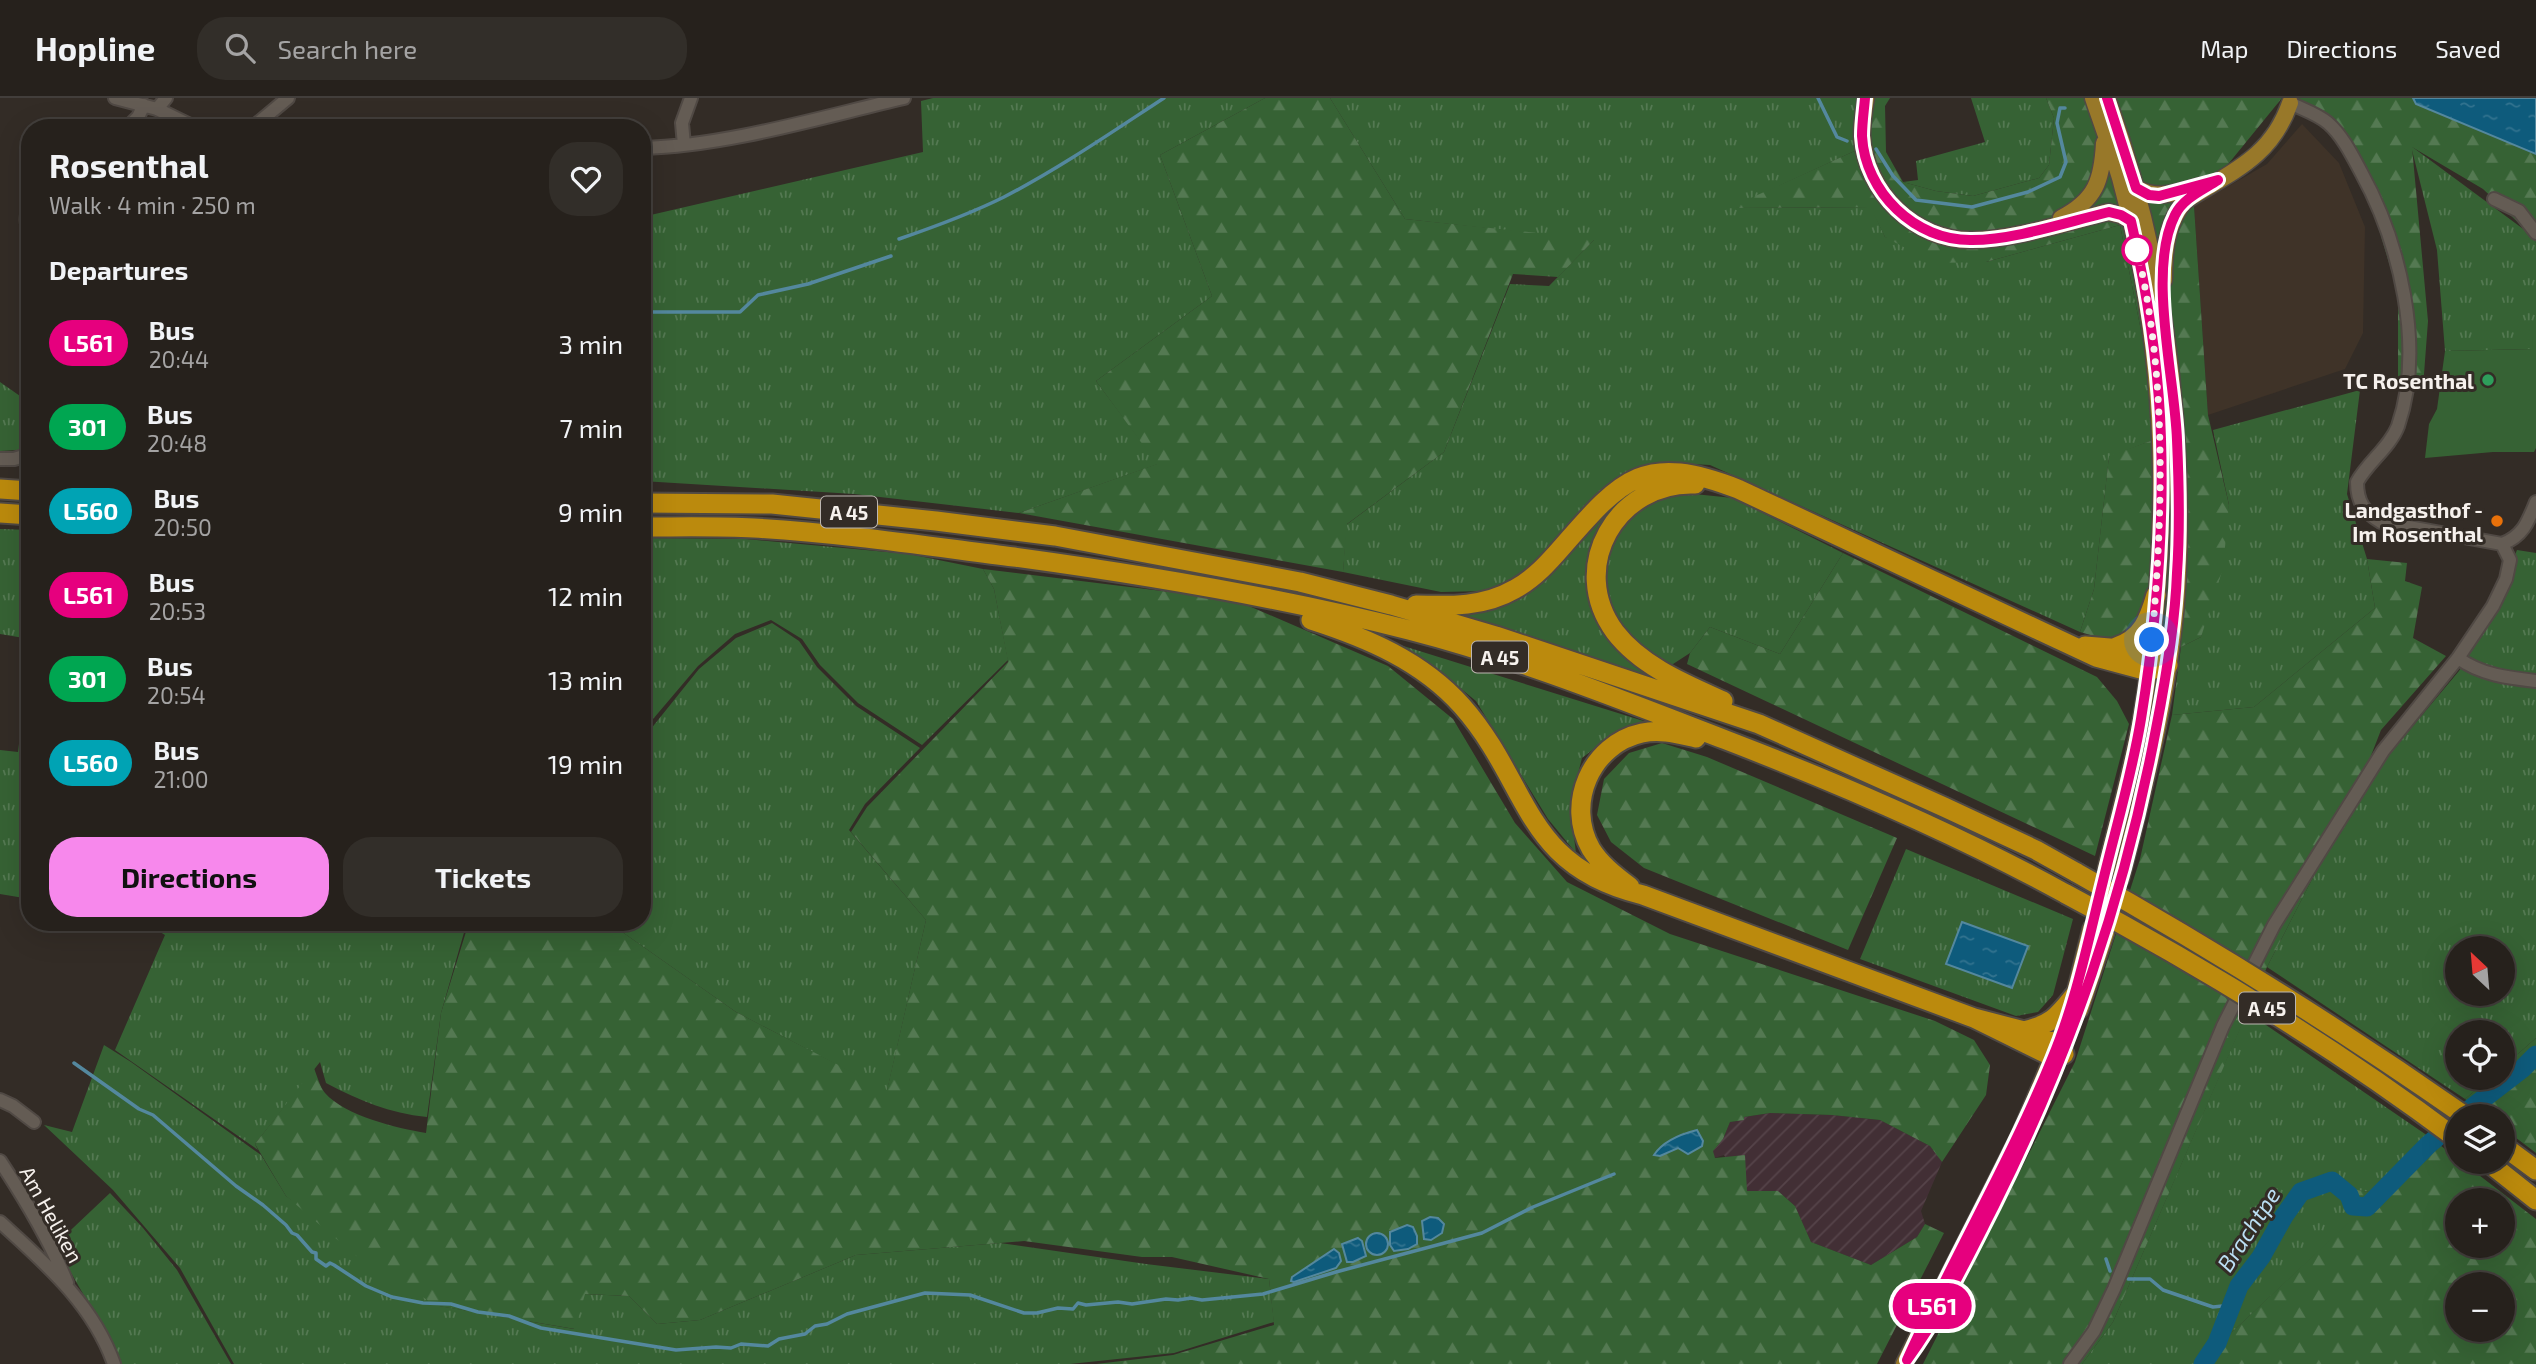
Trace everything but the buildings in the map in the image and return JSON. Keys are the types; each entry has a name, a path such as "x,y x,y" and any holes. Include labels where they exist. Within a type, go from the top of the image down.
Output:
{"highway":[{"path":"1391,605 1465,605 1489,600 1513,590 1546,565 1607,497 1639,478 1684,472 1738,489 2110,662 2156,664"},
{"path":"1738,489 1686,483 1664,487 1642,496 1624,510 1610,528 1598,560 1597,583 1601,605 1611,625 1636,654 1681,682 1739,708 1759,724"},
{"path":"0,489 21,490"},
{"name":"A 45","path":"651,503 772,504 1055,536 1300,582 1496,636 1759,724 2036,850 2271,986 2447,1104"},
{"path":"0,513 21,514"},
{"name":"A 45","path":"651,527 753,528 914,544 1114,571 1224,590 1410,630 1555,674 1916,817 2015,866 2129,927 2251,998 2370,1076 2445,1130"},
{"path":"1224,590 1259,607 1357,636 1397,654 1431,677 1460,704 1479,727 1534,824 1553,847 1588,874 1615,887 1974,1018 2058,1052"},
{"path":"2116,647 2133,640 2143,629 2156,595"},
{"path":"2063,642 2134,650 2156,664"},
{"path":"1643,895 1617,877 1598,859 1584,831 1580,811 1583,790 1590,771 1604,754 1632,736 1653,732 1675,733 1767,756"},
{"path":"2024,1031 2043,1026 2055,1019 2074,996"},
{"path":"1974,1018 2024,1031 2058,1052"},
{"path":"2515,1155 2536,1170"},
{"path":"2503,1174 2536,1200"}],"main road":[{"path":"1866,98 1862,136 1868,166 1879,189 1894,209 1929,232 1950,238 1990,239 2109,212 2131,221"},
{"path":"2093,98 2131,221 2169,435 2156,595 2156,664 2146,781 2122,878"},
{"path":"2107,98 2136,188 2164,317"},
{"path":"2106,869 2178,573 2164,317 2164,262 2172,222 2185,201 2240,168 2267,145 2284,120 2290,100"},
{"path":"2036,229 2075,210 2096,187 2102,169 2104,132"},
{"path":"2136,188 2149,195 2159,196 2218,180"},
{"path":"1906,1362 1961,1273 2024,1136 2058,1052 2098,930 2074,996 2058,1052"}],"street":[{"path":"115,98 150,107 176,119"},
{"path":"136,119 166,98"},
{"path":"263,119 288,98"},
{"path":"684,145 682,123 691,98"},
{"path":"651,147 731,137 904,98"},
{"path":"2290,100 2328,122 2351,153 2371,189 2388,235 2404,295 2409,365 2406,398 2397,429 2357,482 2358,500 2381,522 2502,544 2516,538 2527,525 2536,502"},
{"path":"2494,199 2519,211 2536,233"},
{"path":"0,459 21,457"},
{"path":"2070,1364 2094,1331 2114,1289 2223,1026 2274,925 2383,751 2458,658 2493,606 2506,579 2510,560 2502,544"},
{"path":"2458,658 2471,668 2509,678 2536,681"},
{"path":"0,1100 34,1122"},
{"name":"Am Heliken","path":"0,1161 60,1265 68,1286"},
{"path":"0,1222 68,1286 91,1316 114,1364"}],"shaded area":[{"path":"2302,124 2339,163 2365,227 2363,333 2345,369 2208,415 2194,206 2267,164"},
{"path":"1770,1113 1880,1120 1930,1146 1942,1162 1921,1211 1925,1224 1917,1237 1871,1265 1811,1242 1795,1206 1778,1191 1747,1191 1724,1155 1714,1158 1713,1151 1723,1139 1730,1122"}],"green space":[{"path":"933,98 1265,98 1160,155 1212,296 1096,381 1158,464 1019,513 854,494 651,482 651,215 923,152 921,101"},
{"path":"1265,98 1330,98 1405,219 1595,239 1558,277 1513,274 1444,452 1347,524 1343,572 1019,513 1157,464 1096,381 1212,296 1160,155"},
{"path":"1330,98 1864,98 1859,149 1731,208 1871,207 1885,237 1986,262 2120,225 2147,361 2153,440 2109,457 2094,589 2080,632 1710,465 1674,463 1643,470 1527,572 1485,591 1441,592 1343,572 1346,525 1444,452 1510,284 1549,286 1594,240 1405,219"},
{"path":"1864,98 1890,98 1885,106 1886,152 1903,182 1936,191 1973,196 2039,178 2049,165 2054,118 2046,98 2282,98 2194,206 2208,415 2229,505 2223,568 2201,637 2181,647 2140,623 2111,641 2080,632 2094,589 2109,456 2153,440 2147,361 2120,225 1986,262 1933,263 1885,237 1870,207 1729,208 1859,149"},
{"path":"1971,98 2046,98 2054,118 2049,165 2039,178 1973,196 1936,191 1903,182 1918,180 1916,161 1985,142"},
{"path":"2293,98 2413,98 2416,104 2536,154 2536,243 2483,189 2412,147 2428,321 2423,387 2398,389 2398,293 2364,179 2313,109"},
{"path":"2411,146 2530,234 2536,243 2536,337 2533,337 2533,349 2445,351 2437,250"},
{"name":"TC Rosenthal","path":"2533,337 2536,337 2534,452 2493,452 2425,458 2429,424 2437,409 2445,351 2532,349"},
{"path":"0,382 21,397 21,449 0,451"},
{"path":"2360,390 2347,494 2367,559 2375,608 2254,707 2172,715 2181,647 2201,637 2229,505 2213,430"},
{"path":"1636,492 1733,498 1843,553 1780,654 1710,627 1690,653 1653,677 1447,611 1499,607 1539,582 1607,512"},
{"path":"0,529 21,530 21,638 0,634"},
{"path":"651,538 746,539 909,554 983,569 994,589 1008,660 922,745 858,703 820,665 802,639 771,620 735,634 698,666 651,721"},
{"path":"2517,550 2536,553 2536,1038 2515,1056 2515,1020 2445,1020 2445,1086 2267,967 2356,794 2459,671 2490,620"},
{"path":"1843,553 2097,677 2117,701 2129,724 2095,856 1687,664 1690,653 1710,627 1780,654"},
{"path":"2367,559 2407,563 2405,581 2422,587 2413,638 2446,656 2381,730 2356,794 2267,967 2113,1322 2082,1364 1923,1364 2075,1062 2140,859 2172,715 2254,707 2375,608"},
{"path":"983,569 1235,600 1388,666 1453,719 1515,823 1567,882 1670,934 1935,1021 1974,1040 1990,1065 1986,1095 1942,1162 1930,1146 1880,1120 1832,1115 1770,1113 1744,1117 1744,1120 1730,1122 1723,1139 1713,1151 1715,1158 1745,1155 1747,1191 1778,1191 1795,1206 1811,1242 1871,1265 1917,1237 1925,1224 1944,1233 1877,1364 1096,1364 1173,1355 1274,1325 1269,1279 1172,1257 1142,1257 1024,1241 856,1255 700,1320 657,1324 629,1296 585,1294 575,1329 438,1306 367,1265 286,1196 255,1144 314,1068 325,1093 345,1108 387,1124 426,1133 441,1013 466,931 621,931 736,1012 887,1090 926,920 851,832 867,807 1008,662 994,589"},
{"path":"772,623 799,641 817,667 856,706 920,748 865,804 849,830 926,920 887,1091 736,1012 621,931 651,931 651,729 699,669 736,638"},
{"path":"1397,644 1650,723 1620,729 1582,758 1570,805 1576,853 1548,819 1476,701 1434,667"},
{"path":"21,728 21,898 0,894 0,750 18,752"},
{"path":"1662,743 1707,757 1897,838 1848,950 1644,868 1611,842 1597,815 1604,779 1629,753"},
{"path":"1906,849 2073,919 2053,995 2038,1012 2016,1016 1860,959"},
{"path":"159,931 464,931 441,1013 427,1117 363,1101 326,1083 320,1062 255,1144 258,1150 115,1050 165,935"},
{"path":"2247,1012 2428,1136 2369,1192 2330,1186 2352,1220 2230,1334 2210,1364 2082,1364 2113,1322"},
{"path":"2536,1038 2536,1153 2515,1137 2515,1104 2472,1104 2465,1099 2476,1090 2515,1090 2515,1056"},
{"path":"104,1045 261,1155 286,1196 439,1306 574,1329 584,1294 629,1296 657,1324 700,1320 856,1255 1000,1243 1269,1279 1274,1322 1174,1353 1070,1364 234,1364 180,1268 113,1190 44,1125 72,1132"},
{"path":"2452,1090 2476,1090 2465,1099"},
{"path":"2428,1136 2445,1149 2445,1174 2478,1174 2496,1188 2445,1188 2445,1258 2515,1258 2515,1203 2536,1219 2536,1364 2210,1364 2230,1334 2351,1220 2329,1185 2369,1192"},
{"path":"110,1193 177,1270 231,1364 118,1364 105,1332 55,1245"}],"water":[{"path":"2413,98 2536,98 2536,154 2416,104"},
{"path":"1962,922 2028,946 2012,988 1946,964"},
{"path":"1697,1130 1703,1141 1702,1146 1688,1154 1678,1148 1660,1156 1654,1155 1673,1139"},
{"path":"1430,1217 1438,1218 1444,1224 1442,1233 1431,1240 1424,1239 1422,1221"},
{"path":"1407,1225 1413,1227 1417,1244 1408,1249 1394,1251 1390,1245 1390,1232"},
{"path":"1377,1233 1385,1236 1388,1244 1385,1252 1377,1255 1369,1252 1366,1244 1369,1236"},
{"path":"1358,1238 1362,1241 1366,1256 1347,1262 1342,1244"},
{"path":"1334,1249 1339,1253 1341,1261 1336,1268 1291,1281 1292,1277"}],"waterway":[{"path":"899,239 952,220 1025,186 1164,98"},
{"path":"1818,98 1837,137 1847,141"},
{"path":"1876,149 1893,176 1916,200 1972,207 2028,192 2060,177 2066,162 2057,123 2060,108 2065,108"},
{"path":"651,312 740,312 758,295 808,284 891,256"},
{"name":"Brachtpe","path":"2477,1104 2536,1055"},
{"path":"74,1063 139,1109 153,1115 286,1225 316,1253 316,1259 326,1266 330,1263 334,1265 366,1286 392,1297 423,1303 451,1304 478,1312 509,1316 541,1328 676,1350 731,1348 741,1344 768,1346 779,1339 805,1334 815,1326 827,1324 847,1314 925,1293 970,1295 1024,1313 1058,1308 1073,1309 1078,1303 1132,1304 1166,1299 1202,1300 1263,1294 1482,1233 1533,1207 1614,1174"},
{"name":"Brachtpe","path":"2203,1364 2217,1343 2239,1286 2261,1257 2301,1192 2332,1181 2349,1195 2353,1206 2367,1207 2445,1130"},
{"path":"2106,1259 2110,1271"},
{"path":"2128,1279 2150,1279 2163,1290 2213,1307 2232,1305"}],"bus line":[{"name":"L561","path":"1865,98 1862,136 1868,166 1879,189 1894,209 1929,232 1950,238 1990,239 2109,212 2131,221 2154,353 2161,441 2156,595 2151,656 2141,721 2128,784 2074,996 2053,1058 2020,1134 1907,1360 1931,1326 1961,1273 2028,1137 2064,1054 2114,908 2146,781 2168,665 2178,573 2177,440 2164,317 2164,262 2177,210 2185,201 2218,180 2159,196 2149,195 2136,188 2107,98"}],"place":[{"name":"TC Rosenthal","path":"2488,380"},
{"name":"Landgasthof - Im Rosenthal","path":"2497,521"}],"route":[{"path":"2137,250 2154,353 2161,441 2152,640"}]}
